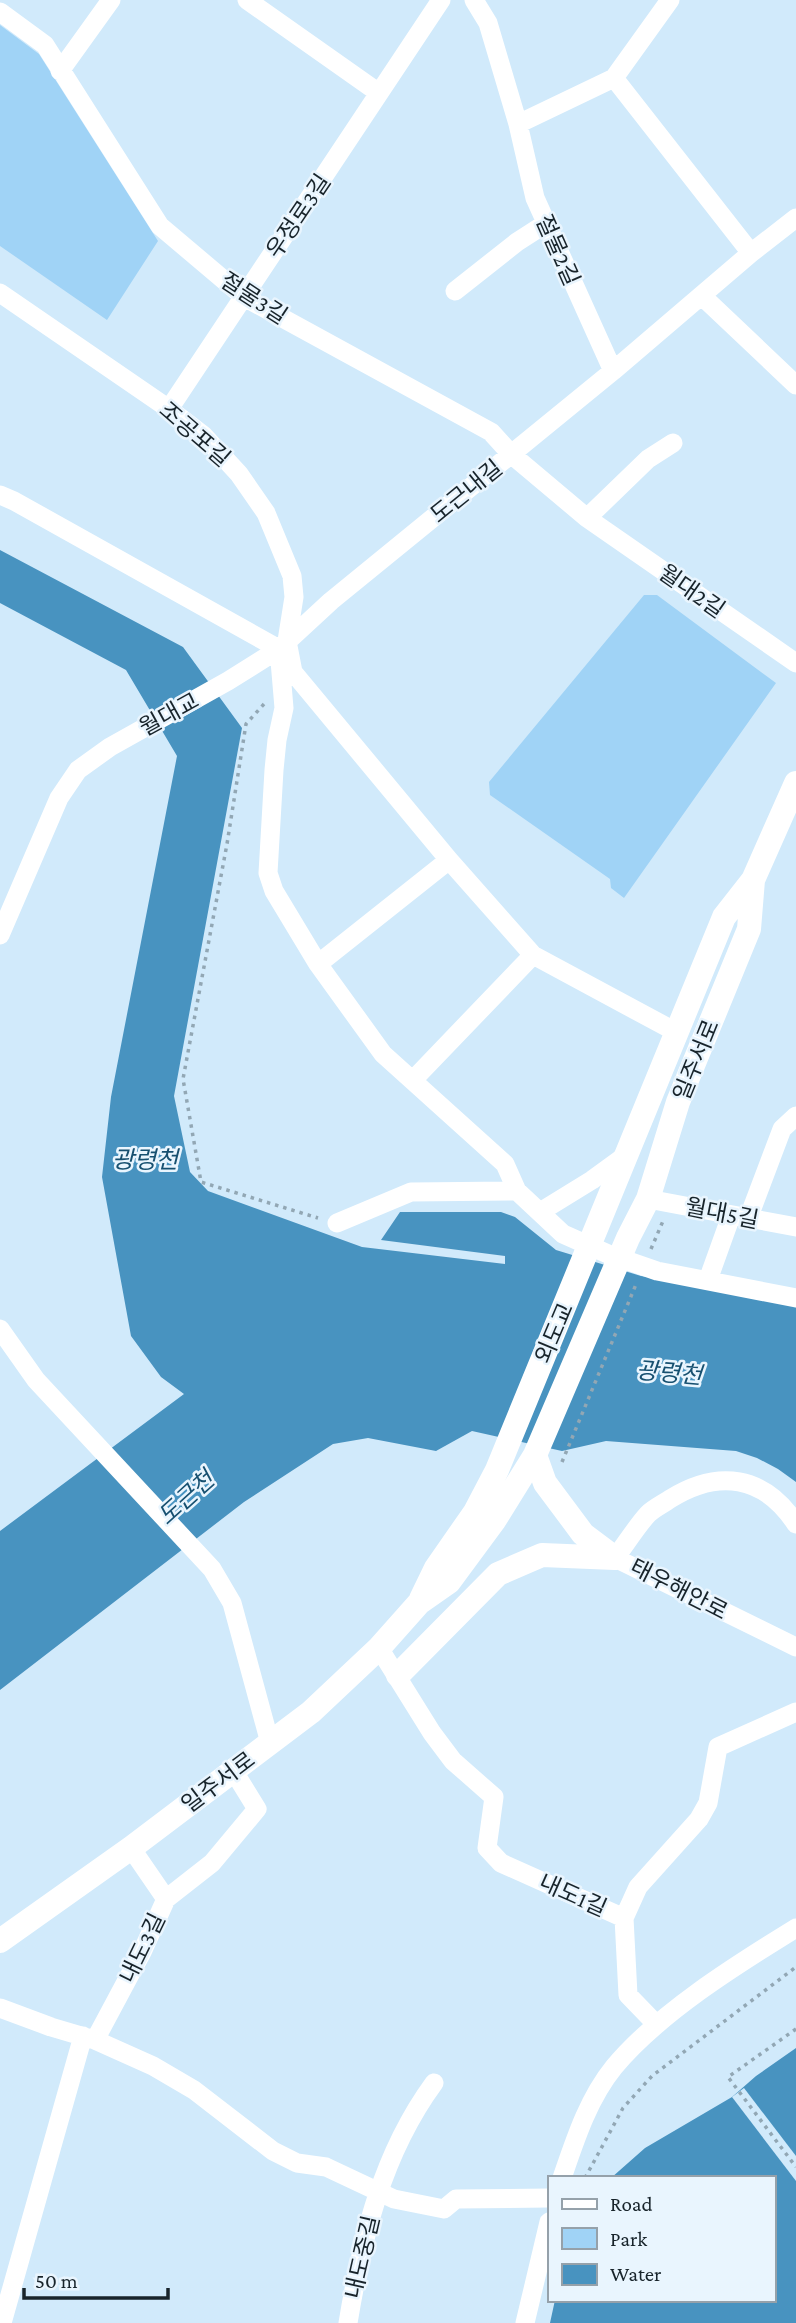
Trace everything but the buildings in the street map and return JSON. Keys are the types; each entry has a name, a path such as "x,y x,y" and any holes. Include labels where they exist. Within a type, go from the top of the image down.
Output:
{"main road":[{"name":"일주서로","path":"600,1224 625,1156 724,917 753,880 796,783"},
{"name":"일주서로","path":"628,1238 648,1199 678,1101 749,929 753,880"},
{"name":"외도교","path":"508,1442 600,1224"},
{"name":"외도교","path":"535,1455 628,1238"},
{"name":"일주서로","path":"419,1603 436,1568 475,1512 497,1471 508,1442"},
{"name":"일주서로","path":"0,1941 131,1848 311,1712 379,1648 419,1603 449,1582 494,1521 535,1455"},
{"path":"535,1455 545,1483 583,1534 615,1558"},
{"path":"398,1675 498,1574 542,1555 615,1558"}],"street":[{"path":"60,71 111,0"},
{"path":"247,0 379,93"},
{"name":"우정로3길","path":"169,409 441,0"},
{"name":"절물2길","path":"474,0 488,23 545,224 612,371"},
{"path":"518,124 614,78 670,0"},
{"name":"절물3길","path":"0,12 45,45 160,226 244,297 491,432 511,454"},
{"path":"614,78 751,253"},
{"name":"도근내길","path":"228,681 283,645 331,601 796,218"},
{"path":"455,291 517,242 545,224"},
{"name":"조공포길","path":"0,293 169,409 203,435 239,474 266,513 292,576 294,597 283,645"},
{"path":"702,296 796,385"},
{"path":"587,518 648,459 673,443"},
{"name":"월대2길","path":"511,454 587,518 796,663"},
{"path":"0,495 14,500 283,645 293,672 449,860 533,955 676,1032"},
{"path":"283,645 284,708 275,760 268,873 274,891 318,964 383,1054 505,1164 517,1191 563,1234 608,1254 657,1271 796,1298"},
{"name":"월대교","path":"0,934 59,798 78,770 110,747 228,681"},
{"path":"318,964 449,860"},
{"path":"413,1080 533,955"},
{"path":"708,1280 782,1129 796,1116"},
{"path":"540,1212 625,1156"},
{"path":"337,1223 411,1192 517,1191"},
{"name":"월대5길","path":"648,1199 796,1227"},
{"path":"0,1329 36,1380 212,1569 232,1604 270,1743"},
{"name":"태우해안로","path":"796,1524 786,1509 764,1490 734,1479 689,1487 649,1513 615,1558 796,1647"},
{"name":"내도1길","path":"379,1648 432,1733 453,1761 494,1797 487,1848 501,1863 624,1918 638,1887 699,1819 708,1803 719,1747 796,1712"},
{"name":"내도3길","path":"2,2323 89,2038 142,1952 166,1899 212,1863 257,1809 233,1770"},
{"path":"131,1848 166,1899"},
{"path":"624,1918 628,1995 656,2024"},
{"path":"563,2176 581,2123 613,2069 656,2024 796,1928"},
{"path":"0,2008 51,2028 89,2038 153,2066 194,2090 273,2151 297,2163 326,2166 394,2199 444,2209 456,2199 548,2198"},
{"path":"377,2191 418,2106 434,2083"},
{"name":"내도중길","path":"348,2323 357,2266 377,2191"},
{"path":"525,2323 548,2226"}],"path":[{"path":"283,685 246,724 227,844 183,1079 201,1182 337,1223"},
{"path":"564,1467 562,1460 642,1270"},
{"path":"586,2176 623,2108 652,2076 796,1967"},
{"path":"796,2029 728,2077 796,2168"}],"green space":[{"path":"0,25 39,54 158,241 107,320 0,246"},
{"path":"644,595 657,595 776,683 624,898 611,888 610,879 490,795 489,782"}],"water":[{"path":"0,550 183,647 242,728 174,1096 190,1172 208,1191 362,1247 505,1264 505,1256 381,1240 400,1212 501,1212 515,1217 556,1250 641,1276 709,1286 796,1304 796,1482 757,1458 736,1451 606,1441 562,1451 472,1431 436,1451 368,1438 333,1444 244,1502 0,1690 0,1531 184,1394 161,1377 131,1336 102,1177 111,1097 177,756 126,670 0,603"},
{"path":"796,2048 796,2323 550,2323 555,2302 775,2302 775,2176 613,2176 645,2148 732,2097"}],"pier":[{"path":"744,2088 796,2156 796,2181 732,2097"}],"water label":[{"name":"광령천","path":"145,1160"},
{"name":"광령천","path":"669,1373"},
{"name":"도근천","path":"186,1498"}]}
